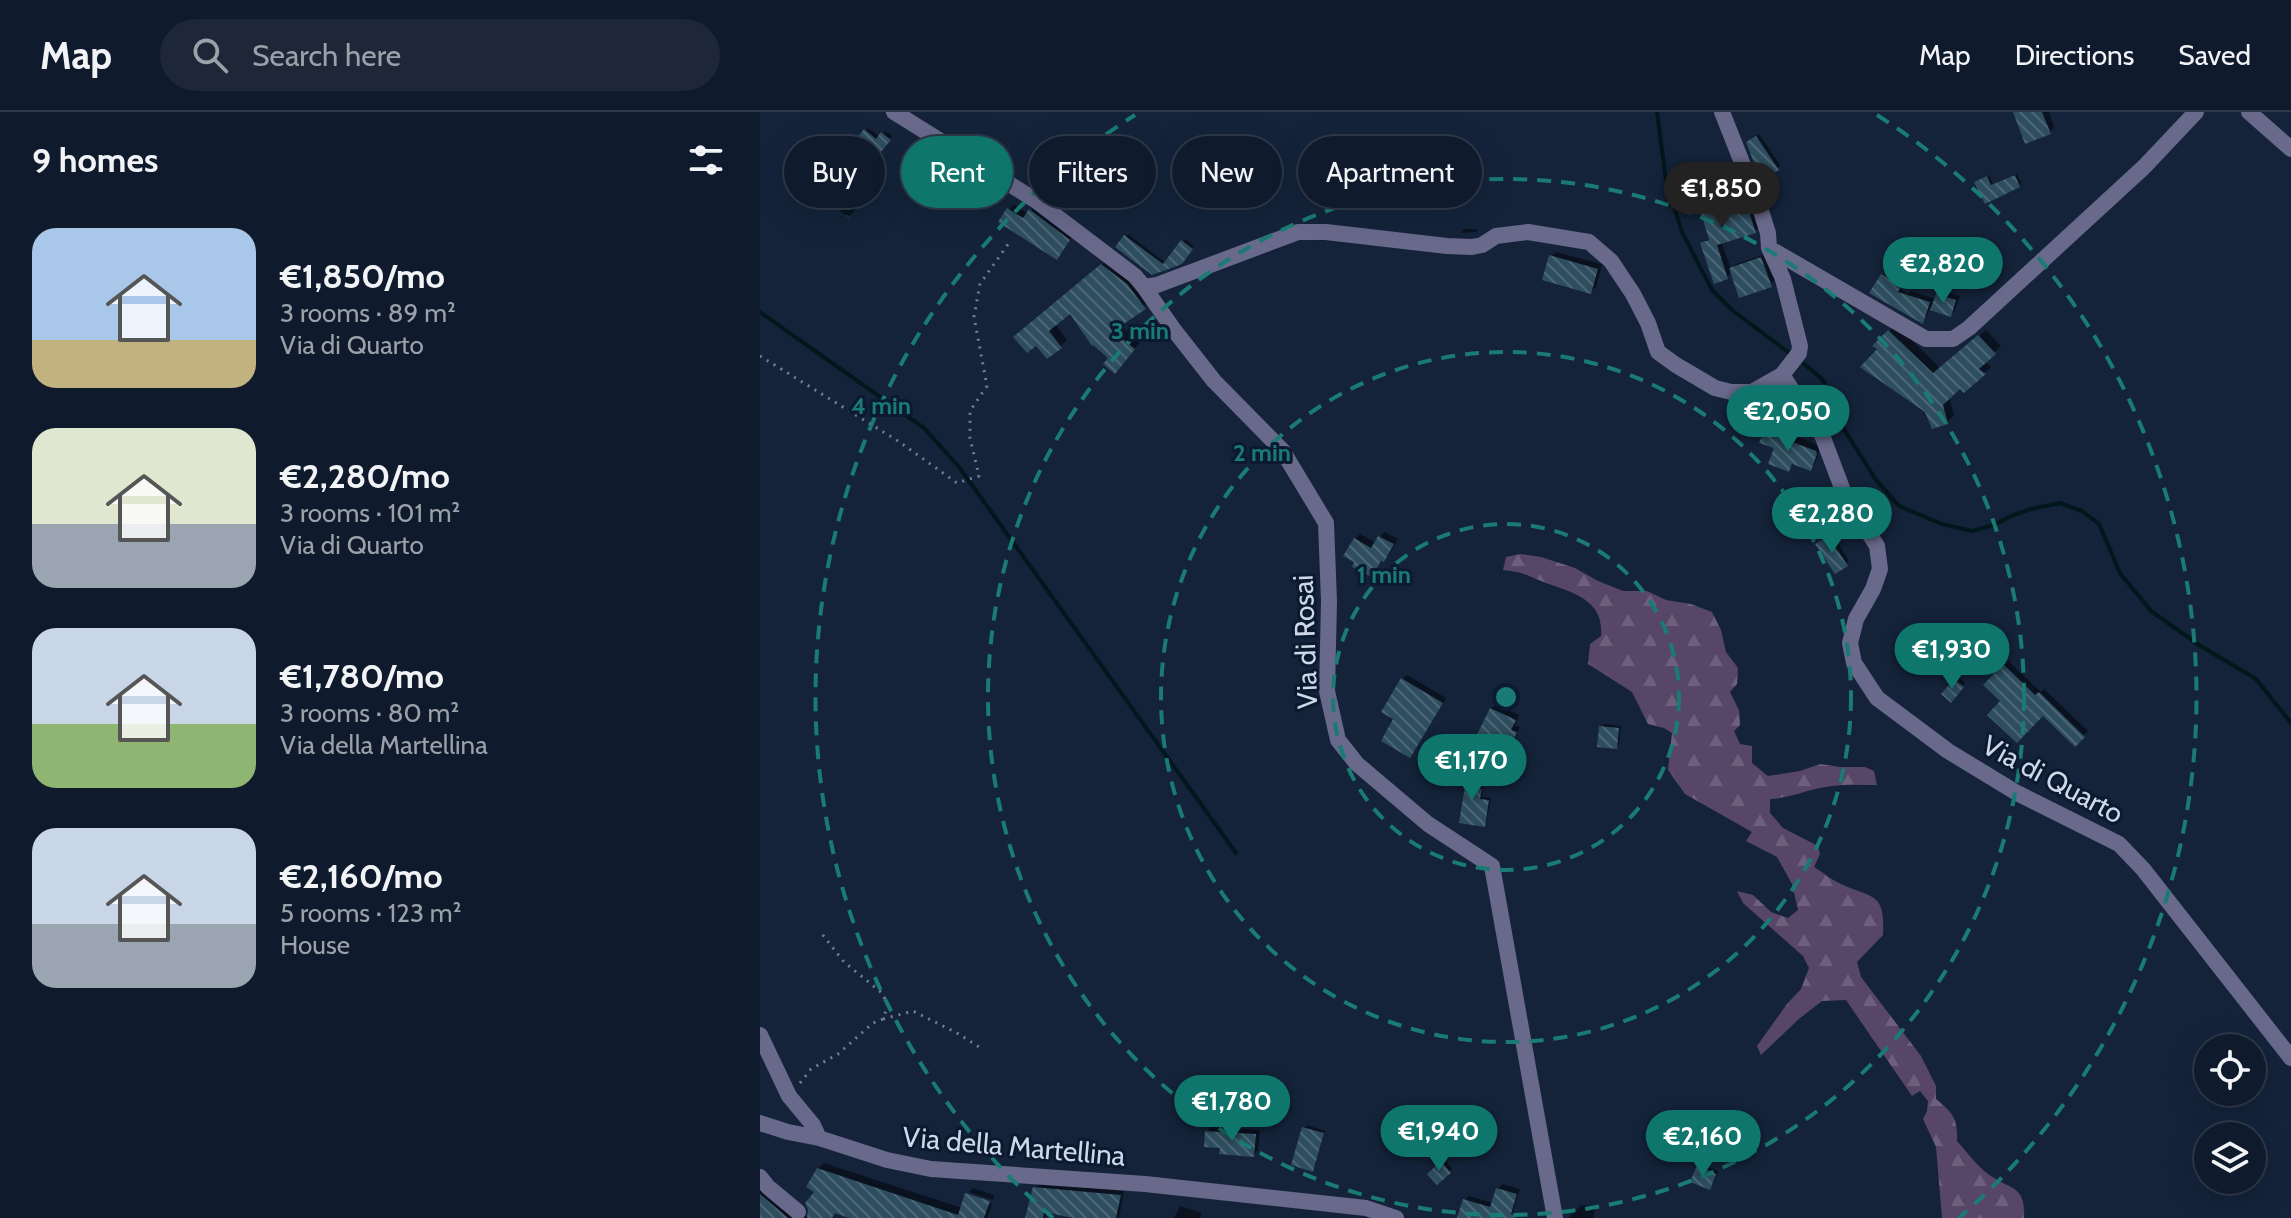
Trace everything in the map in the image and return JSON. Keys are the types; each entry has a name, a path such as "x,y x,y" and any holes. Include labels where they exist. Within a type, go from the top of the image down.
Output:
{"street":[{"path":"894,112 1035,200 1135,276 1144,287 1157,285 1298,232 1326,232 1472,247 1496,236 1528,232 1589,242 1611,261 1633,294 1658,352 1715,388 1752,392 1782,375 1799,353 1800,346 1783,279 1769,248 1760,208 1722,112"},
{"path":"1769,248 1926,339 1953,339 2023,280 2144,167 2196,112"},
{"path":"2249,112 2291,149"},
{"name":"Via di Rosai","path":"1144,287 1214,381 1282,450 1326,523 1329,601 1327,691 1338,740 1357,764 1428,824 1492,866 1555,1218"},
{"name":"Via di Quarto","path":"1782,375 1822,435 1845,496 1877,546 1880,569 1856,619 1850,643 1854,663 1877,698 1948,751 2017,793 2119,844 2143,869 2291,1058"},
{"path":"760,1035 789,1096 813,1125 819,1138"},
{"name":"Via della Martellina","path":"760,1123 887,1160 931,1169 1145,1184 1396,1218"},
{"path":"760,1177 798,1212"}],"path":[{"path":"760,356 898,441 957,483 979,476 970,438 970,411 987,386 974,317 980,284 1011,240"},
{"path":"822,934 844,962 882,993 888,1005 883,1019"},
{"path":"789,1096 793,1084 801,1082 811,1069 838,1054 873,1023 913,1011 984,1050"}],"green space":[{"path":"1520,554 1575,568 1623,591 1647,591 1666,600 1691,604 1712,612 1721,630 1726,652 1738,668 1737,684 1730,692 1739,710 1740,725 1734,731 1740,744 1752,746 1752,763 1768,776 1820,764 1865,767 1874,771 1877,785 1832,786 1770,799 1770,813 1783,828 1818,846 1820,854 1814,867 1837,882 1869,895 1879,904 1883,935 1857,962 1861,977 1921,1056 1936,1086 1936,1099 1955,1122 1957,1141 1984,1170 2019,1193 2024,1218 1942,1218 1936,1147 1923,1119 1928,1101 1920,1091 1912,1096 1846,1000 1822,1001 1761,1055 1757,1046 1801,989 1809,968 1803,956 1743,903 1737,891 1753,895 1771,912 1788,918 1798,910 1792,884 1777,857 1746,841 1752,832 1685,794 1668,770 1672,733 1648,724 1632,692 1588,664 1590,644 1601,636 1598,614 1585,600 1567,590 1521,573 1503,570 1506,557"}],"water":[{"path":"837,208 857,208 848,218"}],"building":[{"path":"2013,112 2042,112 2051,134 2025,144"},
{"path":"864,129 872,136 859,136"},
{"path":"881,132 891,140 885,147 885,136 878,136"},
{"path":"1756,136 1779,170 1761,181 1746,142"},
{"path":"1688,173 1691,189 1676,191 1674,176"},
{"path":"2015,175 2020,187 1985,204 1974,182 1987,176 1991,185"},
{"path":"1712,189 1718,208 1745,200 1756,233 1717,245 1728,279 1714,284 1700,243 1709,240 1696,195"},
{"path":"1007,208 1023,218 1029,209 1070,240 1057,260 998,222"},
{"path":"1124,235 1163,264 1181,240 1193,249 1182,264 1152,275 1115,247"},
{"path":"1549,255 1598,269 1591,294 1542,280"},
{"path":"1761,257 1772,287 1739,298 1729,268"},
{"path":"1101,264 1127,284 1146,309 1113,331 1135,349 1115,374 1103,364 1108,358 1092,346 1070,314 1049,331 1062,348 1047,359 1036,346 1027,353 1013,337"},
{"path":"1881,274 1901,287 1898,292 1930,302 1923,324 1869,293"},
{"path":"1936,294 1956,300 1951,317 1930,310"},
{"path":"1888,330 1933,373 1978,335 1996,354 1979,369 1986,374 1964,393 1960,389 1943,405 1948,424 1932,429 1925,412 1860,367 1877,349 1872,346"},
{"path":"1764,431 1816,451 1811,471 1792,464 1789,472 1768,464 1774,448 1759,443"},
{"path":"1378,536 1394,544 1372,577 1352,567 1354,562 1343,556 1354,538 1371,548"},
{"path":"1828,536 1848,566 1835,574 1815,544"},
{"path":"2003,664 2035,695 2039,692 2085,737 2075,747 2043,716 2017,743 1987,715 2000,701 1983,685"},
{"path":"1401,678 1443,703 1410,758 1381,741 1393,719 1381,712"},
{"path":"1954,679 1964,687 1951,703 1941,694"},
{"path":"1490,708 1516,720 1511,730 1517,732 1501,766 1469,751"},
{"path":"1599,726 1619,728 1617,749 1597,747"},
{"path":"1459,770 1476,779 1472,787 1482,789 1480,799 1489,800 1485,827 1459,823 1465,786 1455,781"},
{"path":"1302,1127 1324,1133 1313,1172 1291,1165"},
{"path":"1205,1131 1256,1134 1254,1157 1219,1154 1220,1148 1204,1147"},
{"path":"1441,1161 1451,1173 1437,1185 1427,1174"},
{"path":"1697,1165 1716,1174 1710,1190 1690,1182"},
{"path":"817,1168 958,1215 965,1193 990,1201 984,1218 849,1218 835,1213 832,1218 807,1218 805,1203 814,1192 806,1187"},
{"path":"1033,1187 1121,1195 1116,1218 1073,1218 1044,1212 1043,1218 1025,1218"},
{"path":"1496,1188 1517,1194 1511,1214 1515,1218 1457,1218 1463,1199 1490,1207"},
{"path":"761,1195 788,1218 760,1218"}],"waterway":[{"path":"1657,112 1666,181 1682,232 1712,290 1732,310 1788,352"},
{"path":"760,312 924,428 959,467 1236,853"},
{"path":"1804,364 1821,378 1834,396 1842,426 1876,480 1899,506 1942,524 1972,531 2031,509 2060,503 2082,511 2099,524 2120,573 2151,611 2199,645 2256,679 2291,723"}]}
